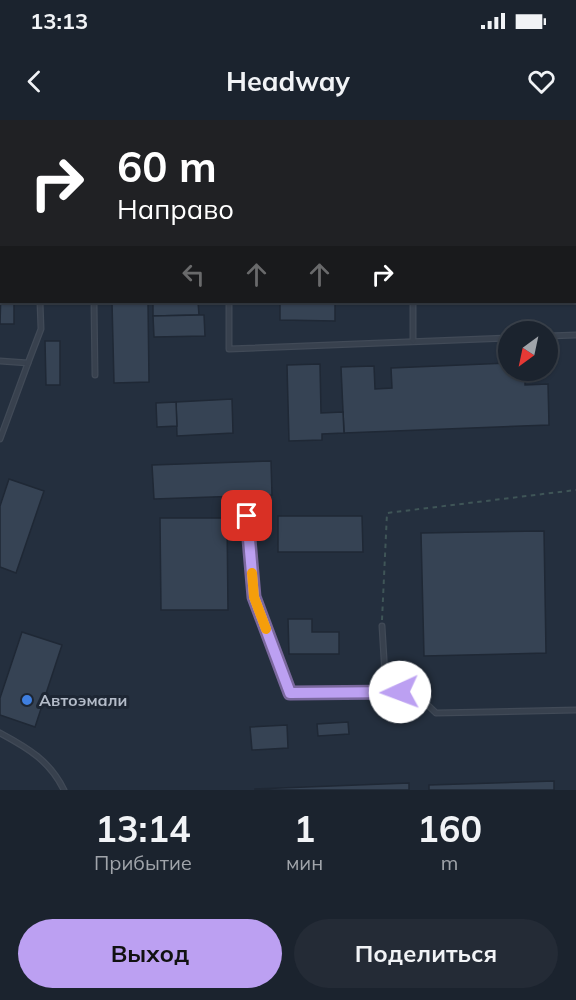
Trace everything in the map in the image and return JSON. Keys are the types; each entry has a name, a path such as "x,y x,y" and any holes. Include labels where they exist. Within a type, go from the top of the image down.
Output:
{"lane":[{"path":"0,439 41,329 40,303"},
{"path":"94,303 95,375"},
{"path":"229,303 230,349 498,338"},
{"path":"413,303 413,341"},
{"path":"558,336 576,335"},
{"path":"0,361 28,363"},
{"path":"247,516 254,597 290,693 413,691 436,713 576,710"},
{"path":"382,626 386,692"},
{"path":"0,733 29,748 56,774 64,790"}],"path":[{"path":"382,626 387,513 576,490"}],"building":[{"path":"1,303 14,303 14,324 0,324"},
{"path":"112,303 148,303 149,382 114,383"},
{"path":"153,303 198,303 199,315 153,316"},
{"path":"280,303 335,303 335,321 280,320"},
{"path":"204,315 205,336 154,337 153,316"},
{"path":"45,341 60,341 60,385 46,385"},
{"path":"498,363 498,381 525,381 525,385 548,384 549,425 344,433 341,367 374,366 375,389 392,388 391,368"},
{"path":"320,364 321,413 343,412 344,433 322,434 322,440 289,441 287,365"},
{"path":"232,399 233,433 177,436 176,402"},
{"path":"176,402 177,426 157,427 156,403"},
{"path":"271,461 272,495 154,499 152,465"},
{"path":"9,479 44,491 16,573 0,567 0,506"},
{"path":"278,516 362,516 363,552 278,552"},
{"path":"160,518 227,518 228,610 161,610"},
{"path":"544,531 546,653 424,656 421,533"},
{"path":"288,619 312,619 312,632 339,632 339,654 289,654"},
{"path":"22,632 62,645 35,727 0,715 0,698"},
{"path":"348,722 349,734 318,736 317,724"},
{"path":"287,725 288,748 252,750 250,727"},
{"path":"554,781 554,790 429,790 429,785"},
{"path":"409,783 409,790 255,790 255,789"}],"slow traffic":[{"path":"252,573 254,597 266,629"}],"place":[{"name":"Автоэмали","path":"27,700"}],"route":[{"path":"247,516 254,597 290,693 400,692"}]}
